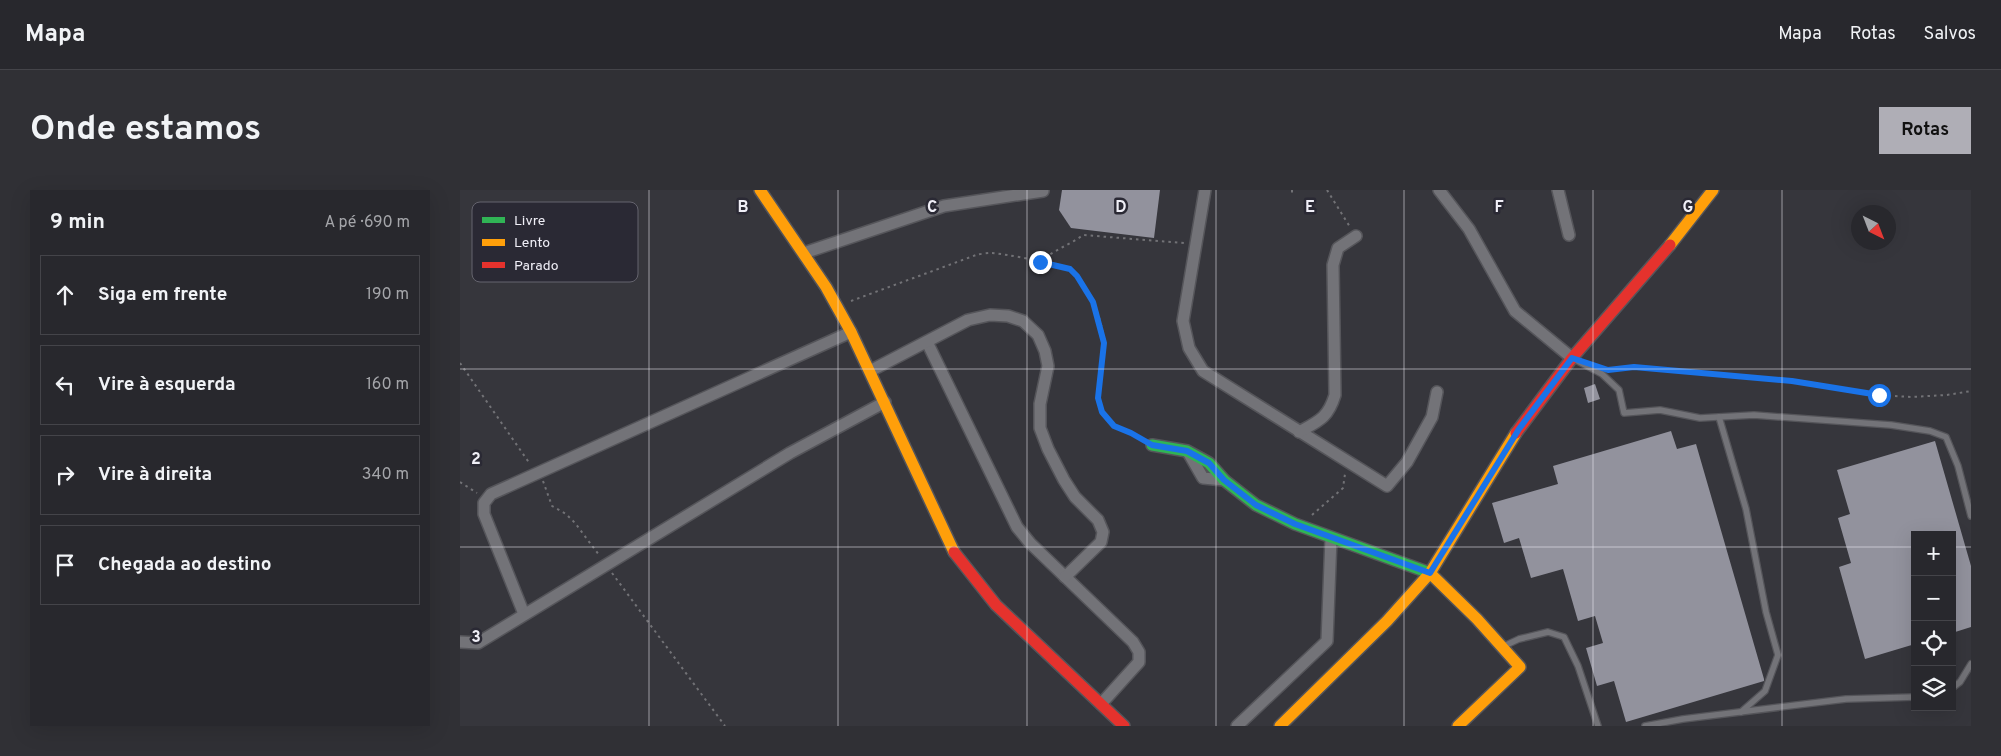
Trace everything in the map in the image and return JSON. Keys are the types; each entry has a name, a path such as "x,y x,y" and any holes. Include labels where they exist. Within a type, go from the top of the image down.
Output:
{"main road":[{"path":"760,190 804,253 851,332 952,549 996,605 1124,726"},
{"path":"1280,726 1387,621 1430,573 1519,429 1572,358 1682,231 1713,190"},
{"path":"1152,445 1187,451 1209,463 1224,480 1256,505 1304,528 1430,573 1520,667 1458,726"}],"street":[{"path":"1205,190 1183,321 1189,348 1204,371 1387,486 1407,462 1432,417 1437,392"},
{"path":"1439,190 1468,229 1515,311 1572,358"},
{"path":"1558,190 1569,235"},
{"path":"804,253 944,206 1043,191"},
{"path":"1299,432 1316,422 1330,410 1335,395 1333,265 1338,248 1356,236"},
{"path":"870,371 968,320 990,315 1008,316 1023,321 1038,335 1045,351 1048,366 1040,404 1040,428 1048,449 1064,480 1075,496 1098,520 1103,532 1101,542 1065,577"},
{"path":"524,614 484,514 484,503 491,494 851,332"},
{"path":"927,342 1017,527 1030,543 1133,642 1139,652 1138,662 1102,704"},
{"path":"460,642 478,643 790,453 884,402"},
{"path":"1238,726 1326,641 1331,538"}],"lane":[{"path":"1572,358 1602,374 1619,390 1624,413 1660,410 1700,418 1754,416 1890,425 1930,430 1946,437 1958,466 1971,516"},
{"path":"1719,417 1746,509 1766,612 1778,655 1765,691 1741,712"},
{"path":"1502,647 1519,639 1548,632 1564,637 1578,666 1598,726"},
{"path":"1956,685 1960,682 1971,664"},
{"path":"1645,726 1683,719 1846,699 1911,697"}],"path":[{"path":"1327,190 1356,236"},
{"path":"1040,262 1053,251 1074,242 1084,235 1197,244"},
{"path":"837,306 956,264 976,255 991,253 1070,269 1085,287 1093,302 1104,343 1098,398 1102,412 1114,426 1152,445"},
{"path":"460,363 543,481 552,506 566,514 575,523 725,726"},
{"path":"1608,370 1634,367 1792,381 1879,395 1911,397 1947,395 1971,391"},
{"path":"1304,528 1312,516 1343,488 1347,462"},
{"path":"460,482 487,498"}],"building":[{"path":"1062,190 1160,190 1154,238 1071,228 1059,210"},
{"path":"1595,384 1600,399 1588,403 1584,388"},
{"path":"1671,431 1677,449 1696,444 1764,681 1626,722 1614,681 1597,686 1586,648 1603,643 1595,616 1578,621 1563,569 1531,578 1519,538 1504,543 1492,503 1558,484 1553,466"},
{"path":"1935,441 1971,566 1971,627 1956,632 1956,531 1911,531 1911,645 1865,659 1839,567 1851,563 1838,518 1850,514 1837,470"}],"traffic: fast":[{"path":"1152,445 1187,451 1209,463 1224,480 1256,505 1295,524 1430,573 1433,576"}],"traffic: slow":[{"path":"760,190 826,287 851,332 954,552"},
{"path":"1670,245 1713,190"},
{"path":"1280,726 1387,621 1430,573 1516,433"},
{"path":"1433,576 1477,619 1520,667 1458,726"}],"traffic: jam":[{"path":"1516,433 1572,358 1670,245"},
{"path":"954,552 996,605 1124,726"}],"route":[{"path":"1040,262 1070,269 1077,276 1093,302 1100,322 1104,343 1098,398 1102,412 1114,426 1152,445 1187,451 1209,463 1224,480 1256,505 1295,524 1351,546 1430,573 1519,429 1572,358 1608,370 1634,367 1792,381 1879,395"}]}
